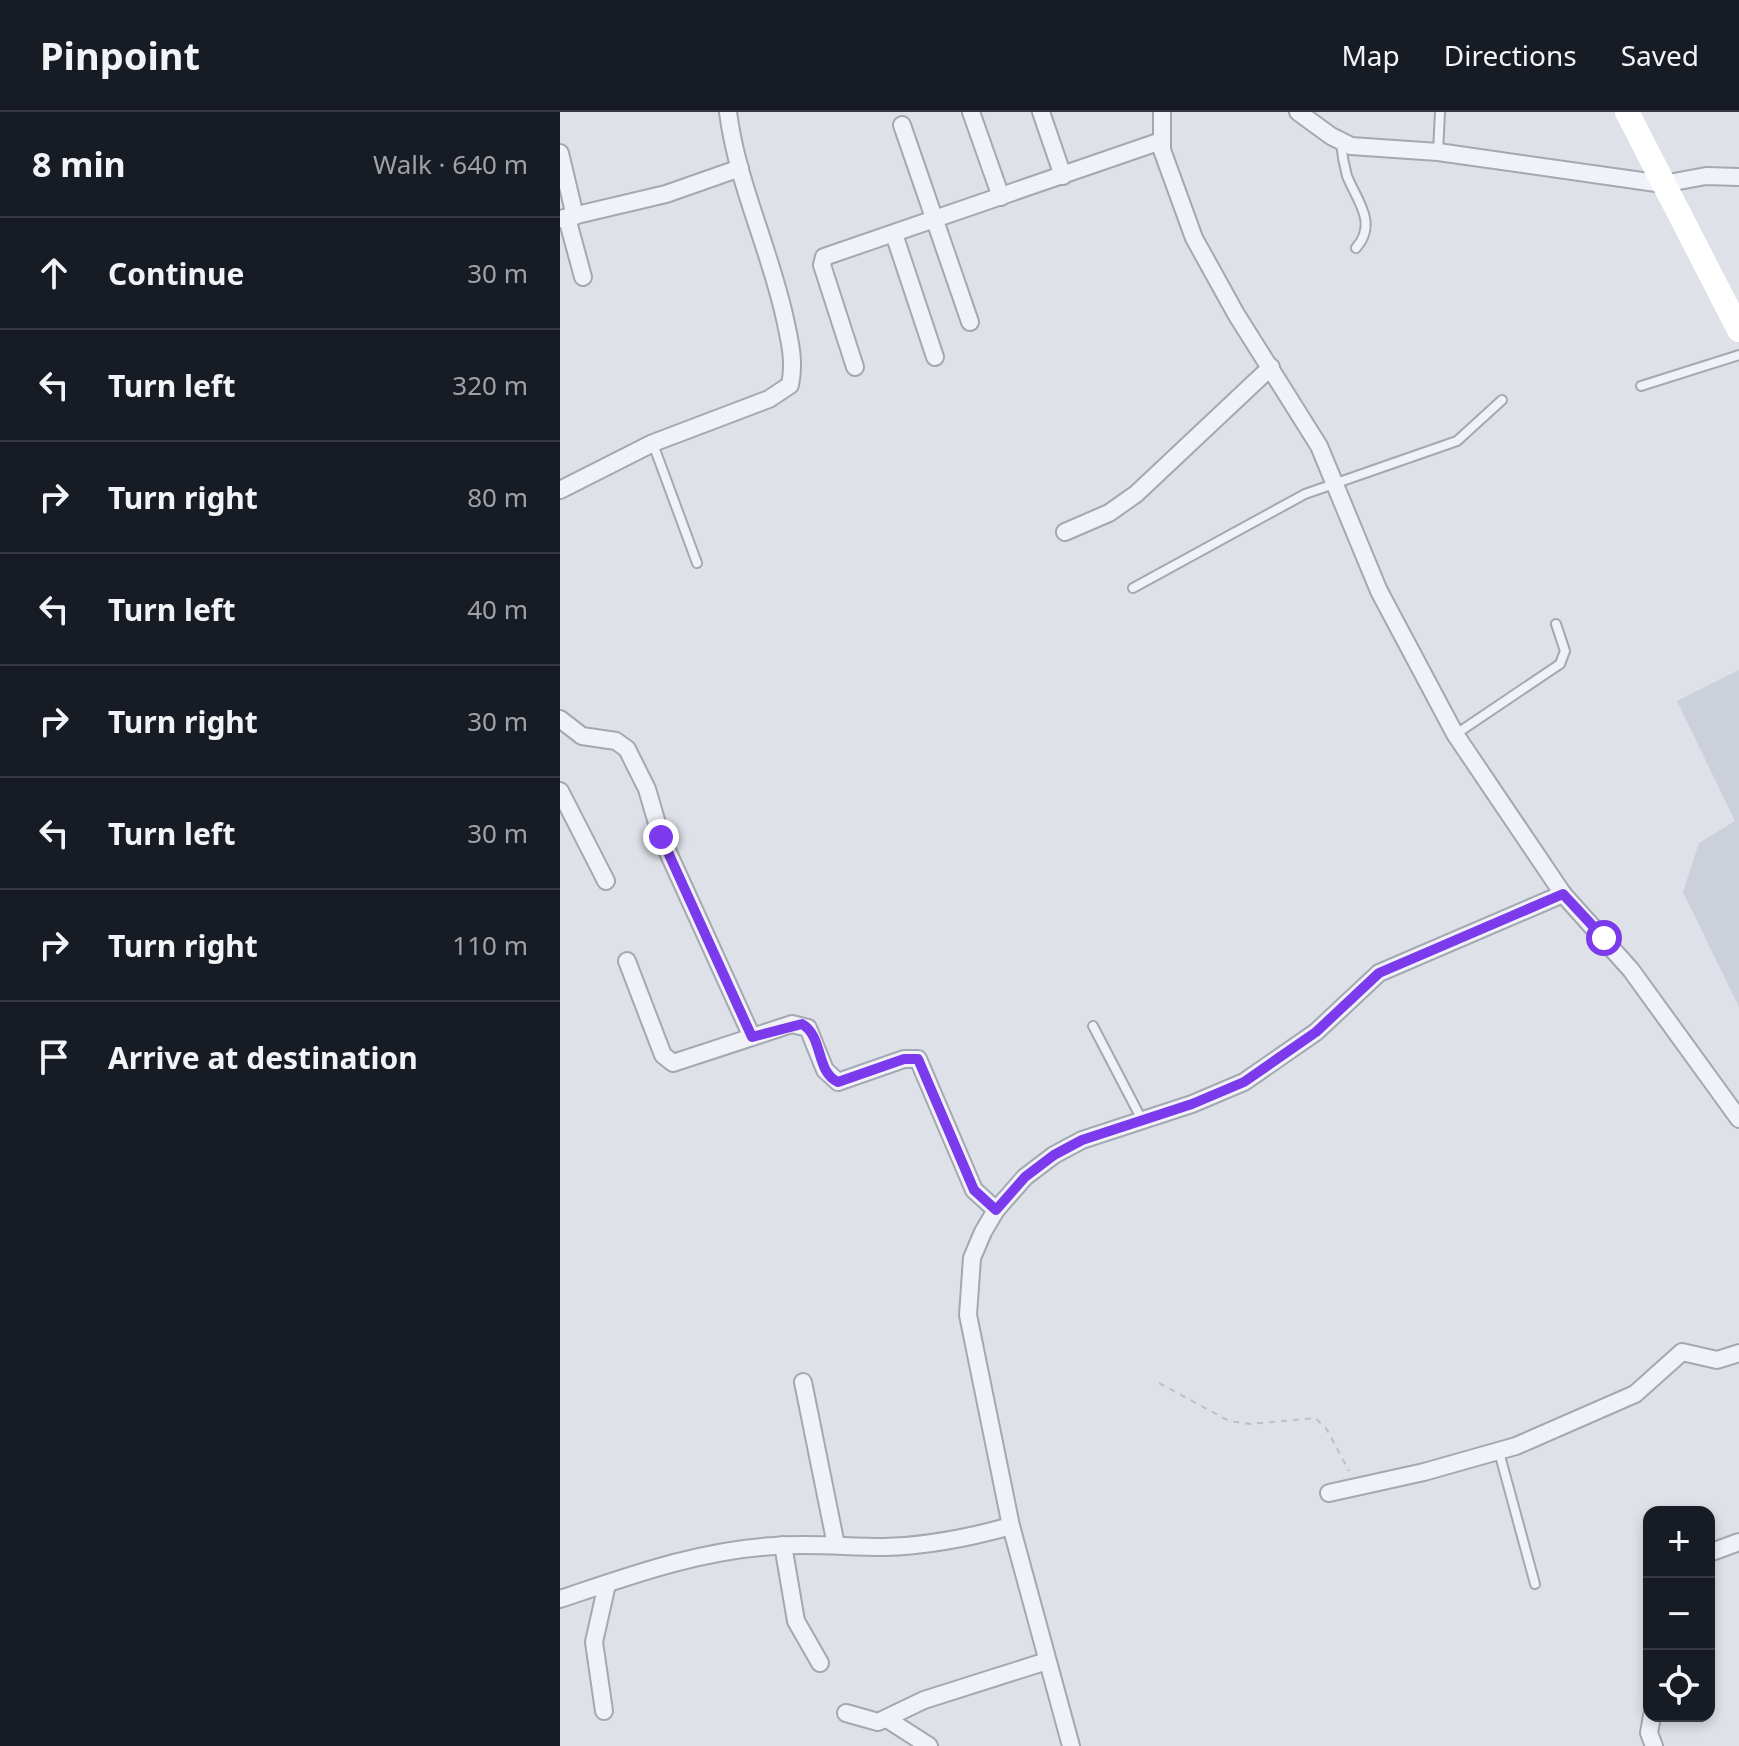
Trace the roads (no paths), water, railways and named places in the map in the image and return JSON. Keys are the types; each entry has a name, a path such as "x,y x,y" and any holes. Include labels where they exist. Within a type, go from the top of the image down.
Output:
{"street":[{"path":"560,490 653,443 769,399 790,385 793,357 779,292 740,168 728,112"},
{"path":"971,112 1001,197"},
{"path":"1041,112 1063,176"},
{"path":"1162,112 1161,141 1170,177 1194,238 1302,415 1336,481 1379,591 1455,734 1563,894 1631,970 1739,1119"},
{"path":"1298,112 1341,143 1438,152 1663,184 1706,176 1739,177"},
{"path":"1627,112 1739,330"},
{"path":"902,125 970,322"},
{"path":"855,367 822,260 829,254 1161,141"},
{"path":"560,153 567,218 583,277"},
{"path":"567,218 666,194 740,168"},
{"path":"894,234 935,357"},
{"path":"1065,532 1109,513 1136,494 1271,367"},
{"path":"560,719 582,736 616,741 627,749 647,789 661,837 752,1037"},
{"path":"560,791 606,881"},
{"path":"1071,1746 1011,1526 968,1315 972,1258 996,1210 1025,1177 1054,1155 1082,1140 1244,1082 1316,1032 1379,973 1563,894"},
{"path":"627,961 667,1061 679,1062 802,1024 816,1041 825,1070 838,1082 904,1059 918,1059 974,1190 996,1210"},
{"path":"1329,1493 1499,1452 1635,1394 1682,1352 1717,1360 1739,1353"},
{"path":"803,1382 836,1545"},
{"path":"560,1599 678,1562 735,1550 783,1545 943,1543 1011,1526"},
{"path":"1715,1551 1739,1542"},
{"path":"783,1545 796,1621 820,1663"},
{"path":"604,1711 594,1642 607,1584"},
{"path":"846,1713 868,1720 887,1719 924,1700 1047,1661"},
{"path":"887,1719 929,1746"},
{"path":"1650,1722 1654,1746"}],"lane":[{"path":"1438,152 1440,112"},
{"path":"1341,143 1347,175 1367,221 1366,232 1356,248"},
{"path":"1641,386 1739,355"},
{"path":"1133,588 1282,506 1336,481 1457,441 1502,400"},
{"path":"653,443 697,563"},
{"path":"1455,734 1560,664 1565,651 1556,624"},
{"path":"1093,1026 1142,1121"},
{"path":"1499,1452 1535,1584"}]}
